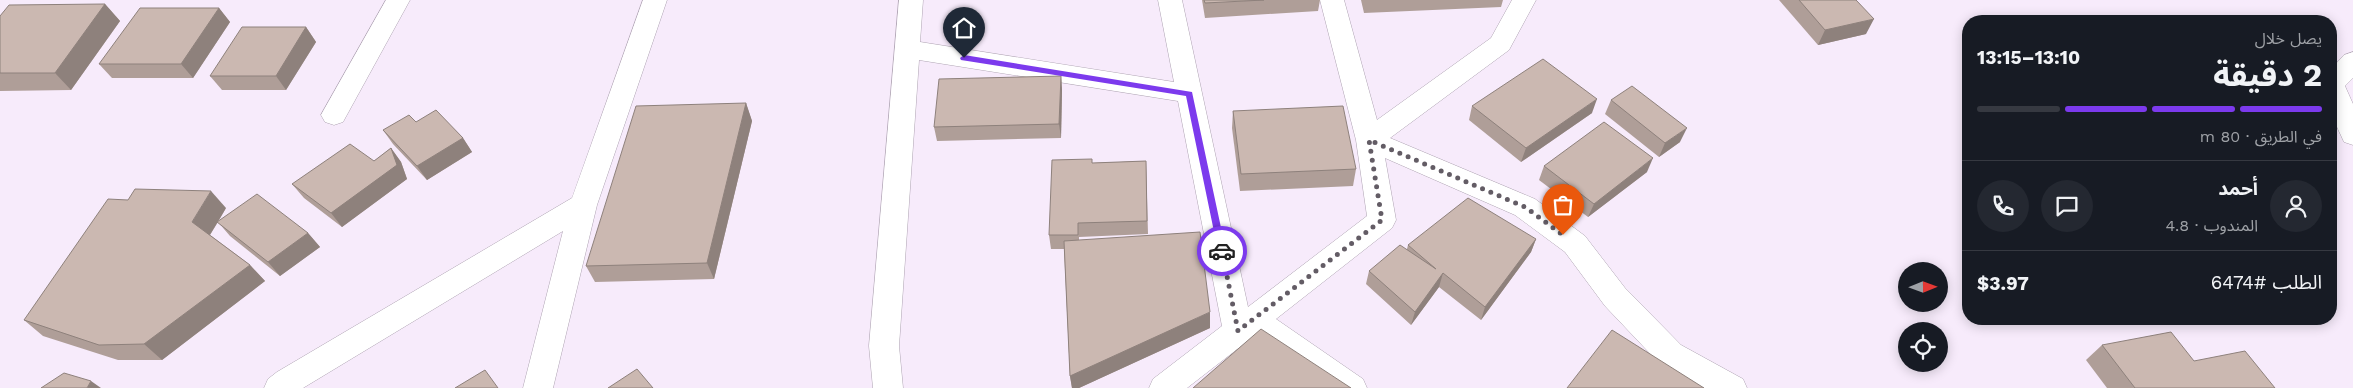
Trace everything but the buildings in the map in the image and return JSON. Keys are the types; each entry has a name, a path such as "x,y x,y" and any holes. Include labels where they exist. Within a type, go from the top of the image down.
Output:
{"street":[{"path":"334,115 398,0"},
{"path":"538,388 583,205 656,0"},
{"path":"888,388 884,346 911,0"},
{"path":"1170,0 1190,94 1246,325 1352,388"},
{"path":"1164,388 1382,220 1369,140 1332,0"},
{"path":"1369,140 1500,44 1524,0"},
{"path":"907,49 1190,94"},
{"path":"2337,79 2353,61"},
{"path":"2337,97 2353,135"},
{"path":"1369,140 1525,207 1575,244 1615,297 1670,354 1732,388"},
{"path":"279,388 583,205"}],"way so far":[{"path":"1222,251 1238,331 1382,220 1369,140 1525,207 1563,235"}],"route":[{"path":"964,58 1190,94 1222,251"}]}
